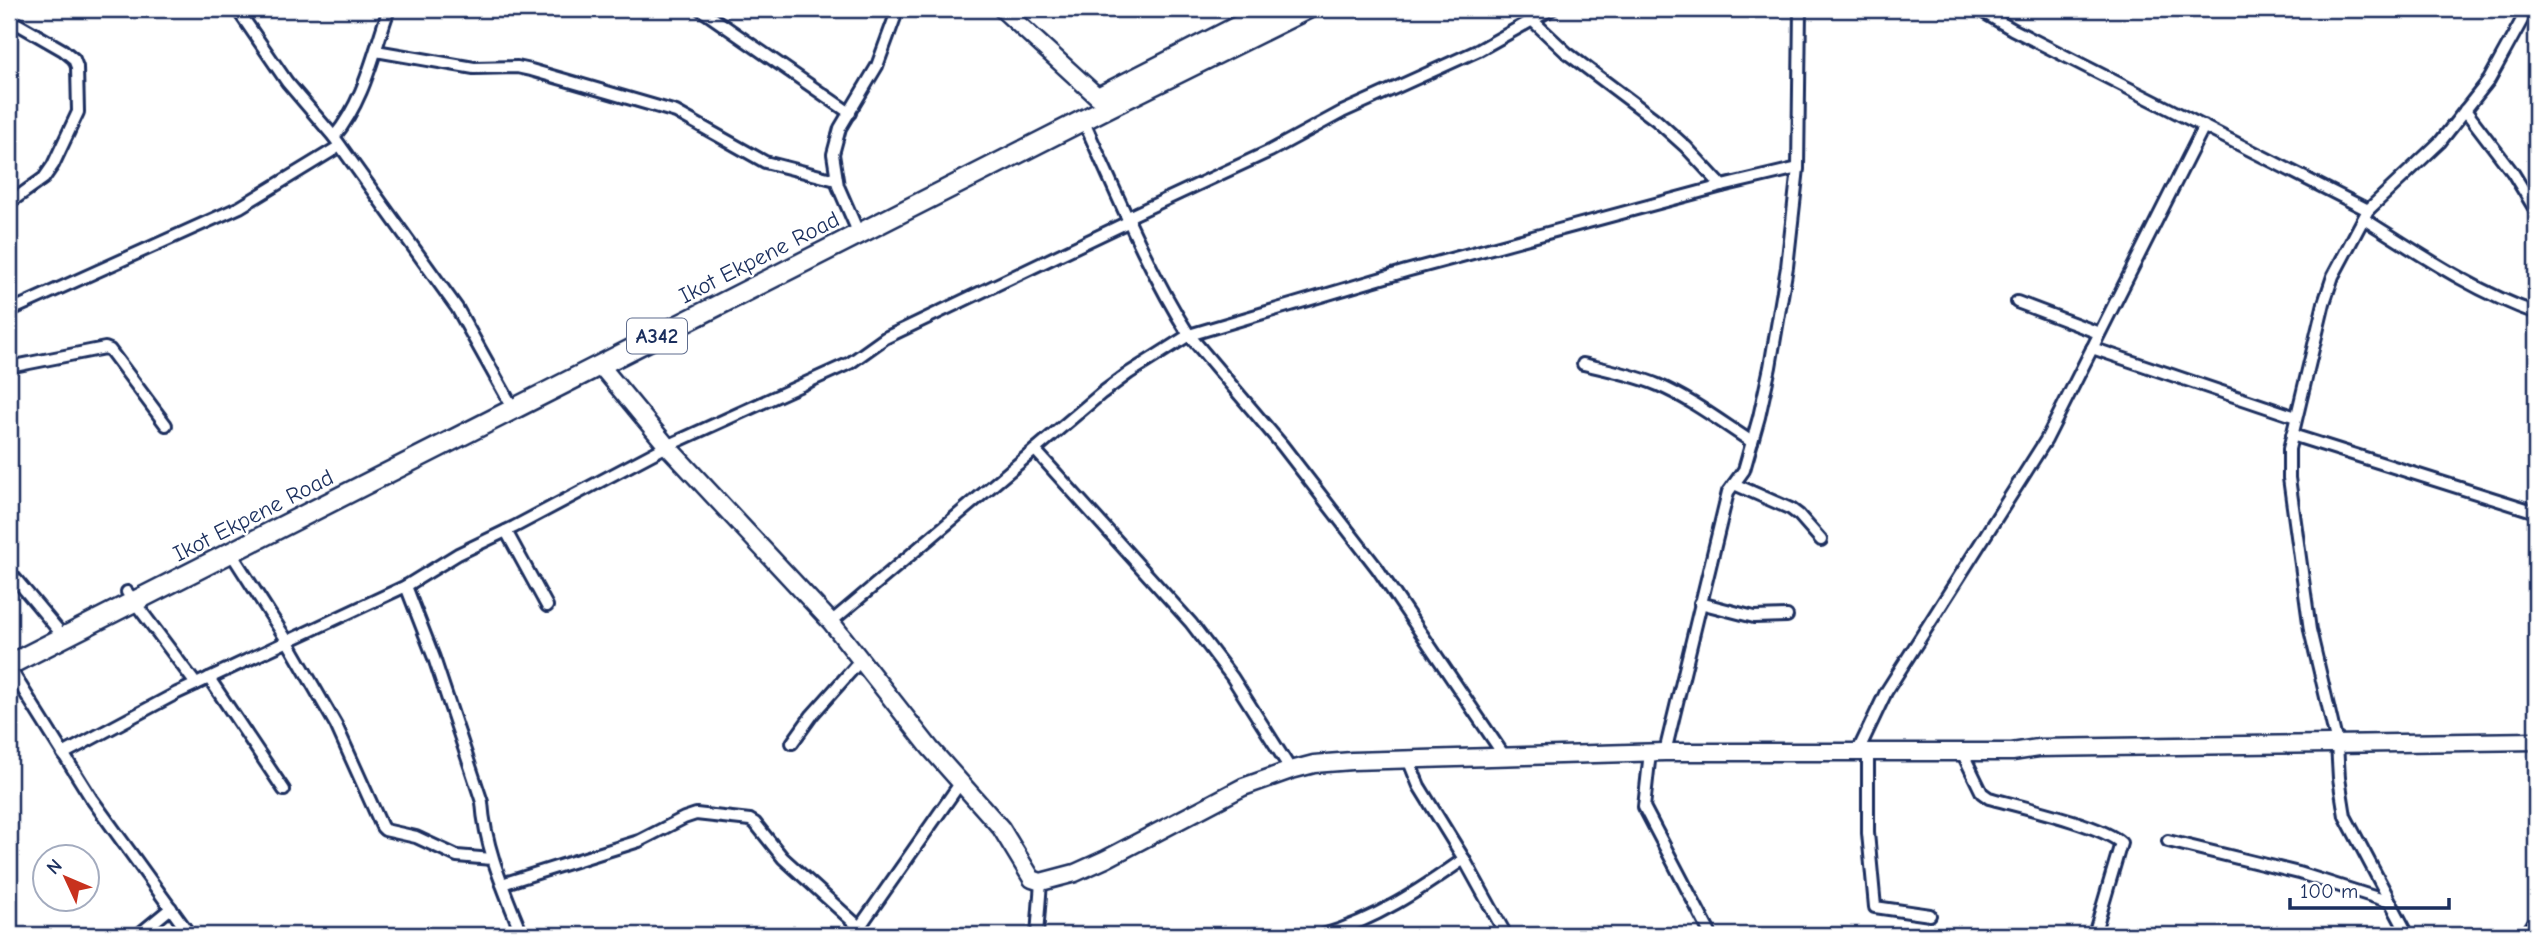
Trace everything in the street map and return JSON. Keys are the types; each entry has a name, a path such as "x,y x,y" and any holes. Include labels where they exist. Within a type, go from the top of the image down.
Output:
{"highway":[{"name":"Ikot Ekpene Road","path":"131,597 231,553 512,405 600,365 1098,97 1272,9"},
{"name":"Ikot Ekpene Road","path":"9,666 60,633 857,228 1307,9"},
{"name":"Ikot Ekpene Road","path":"9,652 60,633"}],"street":[{"path":"237,9 287,82 337,141 457,308 512,405"},
{"path":"9,311 240,207 337,141 364,88 389,9"},
{"path":"700,9 850,113"},
{"path":"857,228 836,180 833,154 840,128 877,66 898,9"},
{"path":"1002,9 1098,97"},
{"path":"63,754 196,684 406,586 458,554 667,446 850,363 885,338 1270,151 1342,113 1479,50 1552,9"},
{"path":"1710,935 1644,807 1728,492 1744,470 1770,367 1798,168 1800,9"},
{"path":"1978,9 2012,29 2204,126 2366,214 2457,278 2507,303 2536,313"},
{"path":"2408,935 2345,816 2337,744 2310,631 2288,464 2292,435 2333,276 2366,214 2440,142 2489,80 2529,9 2536,12"},
{"path":"9,19 74,59 77,67 78,113 44,178 9,203"},
{"path":"1532,20 1567,53 1656,120 1686,147 1721,186"},
{"path":"376,51 474,68 517,67 571,81 676,112 765,162 836,180"},
{"path":"2465,110 2513,173 2536,211"},
{"path":"1083,120 1129,219 1189,335 1282,445 1377,568 1505,757"},
{"path":"1930,915 1875,907 1863,752 1886,692 2046,440 2204,126"},
{"path":"831,622 1111,386 1189,335 1406,271 1721,186 1798,168"},
{"path":"2017,302 2099,333"},
{"path":"9,367 105,348 110,350 166,425"},
{"path":"2092,348 2296,417"},
{"path":"600,365 667,446 831,622 1001,828 1032,879 1041,882 1075,873 1106,859 1243,787 1291,769 1352,761 1658,752 2012,752 2038,748 2536,741"},
{"path":"1583,365 1629,374 1666,389 1752,442"},
{"path":"2292,435 2536,512"},
{"path":"1036,451 1191,623 1232,677 1291,769"},
{"path":"1734,484 1799,515 1821,540"},
{"path":"506,531 547,606"},
{"path":"231,553 288,642 336,725 382,827 385,830 416,836 457,856 492,859"},
{"path":"9,571 60,633"},
{"path":"406,586 434,658 482,802 483,824 492,859 522,935"},
{"path":"131,597 196,684"},
{"path":"1700,603 1754,617 1787,616"},
{"path":"792,743 811,715 861,660"},
{"path":"9,666 91,798 190,935"},
{"path":"209,678 284,790"},
{"path":"1962,752 1982,793 1989,798 2092,828 2116,838 2121,843 2094,935"},
{"path":"1408,759 1419,786 1506,935"},
{"path":"502,884 639,841 684,818 696,814 710,814 755,823 783,858 860,933 961,782"},
{"path":"2168,841 2299,873 2390,902"},
{"path":"1323,935 1348,932 1413,894 1464,859"},
{"path":"1037,935 1041,882"},
{"path":"138,935 171,908"},
{"path":"2526,935 2536,919"}]}
